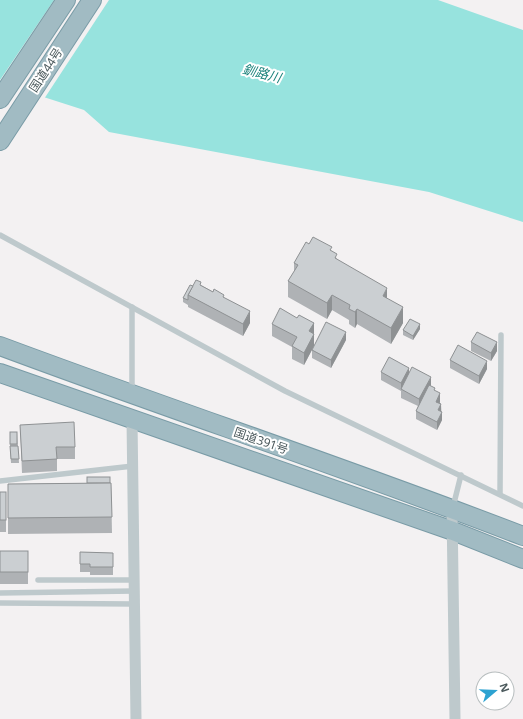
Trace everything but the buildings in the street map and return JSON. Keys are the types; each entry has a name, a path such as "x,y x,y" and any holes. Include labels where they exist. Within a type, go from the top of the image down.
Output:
{"highway":[{"name":"国道44号","path":"0,99 66,0"},
{"name":"国道44号","path":"0,141 92,0"},
{"name":"国道391号","path":"0,346 132,396 452,509 523,536"},
{"name":"国道391号","path":"0,373 453,530 523,559"}],"street":[{"path":"132,420 136,719"},
{"path":"452,509 455,719"}],"lane":[{"path":"0,235 285,391 461,474 523,506"},
{"path":"132,307 132,396"},
{"path":"500,494 501,335"},
{"path":"0,481 133,466"},
{"path":"452,509 461,474"},
{"path":"38,580 134,586"},
{"path":"0,593 134,586"},
{"path":"0,603 134,604"}],"water":[{"name":"釧路川","path":"0,0 438,0 523,30 523,222 429,192 109,132 84,110 0,83"}],"pier":[{"path":"54,0 109,0 44,99 0,85 0,80"}]}
